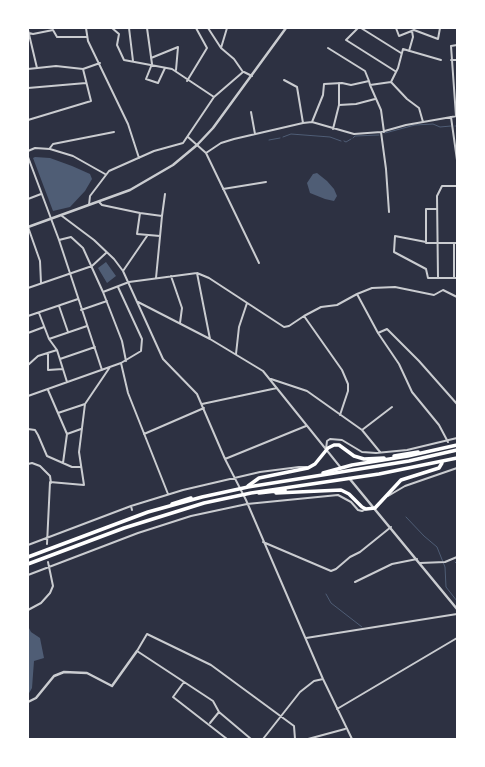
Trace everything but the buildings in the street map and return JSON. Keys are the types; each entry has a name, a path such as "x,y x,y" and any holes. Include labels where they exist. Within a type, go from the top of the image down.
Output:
{"highway":[{"path":"248,486 259,478 308,468 314,464 331,446 338,445 354,456 373,459 419,452 425,453"},
{"path":"28,557 180,501 248,486 300,478 352,465 425,453 457,445"},
{"path":"28,557 148,512 202,496 248,487 409,461 457,450"},
{"path":"28,565 154,518 232,498 442,463 457,458"},
{"path":"28,565 124,528 204,503 258,492 393,471 457,458"},
{"path":"269,493 341,490 349,494 366,509 374,508 401,480 438,468 442,463"}],"street":[{"path":"86,28 87,38 128,124 139,158"},
{"path":"112,28 119,34 117,44 123,59 176,71 187,81 214,97"},
{"path":"129,28 133,61"},
{"path":"148,28 151,66 146,79 156,84 166,68"},
{"path":"187,81 207,48 196,28"},
{"path":"208,28 221,48 234,59 243,72 252,76"},
{"path":"221,48 227,28"},
{"path":"41,283 40,261 28,227 99,202 149,181 173,165 197,145 213,128 286,28"},
{"path":"358,28 346,40 395,71"},
{"path":"361,28 401,53"},
{"path":"396,28 400,36 414,30 438,39 440,28"},
{"path":"29,33 33,34 52,29 58,38 87,38"},
{"path":"28,30 37,68"},
{"path":"409,51 413,38 412,31"},
{"path":"206,153 220,143 303,123 312,122 354,134 382,132 406,125 456,116 450,46 457,45"},
{"path":"151,58 178,47 176,71"},
{"path":"328,48 365,71 381,110 389,212"},
{"path":"391,82 395,71 398,68 403,49 442,60"},
{"path":"451,60 457,60"},
{"path":"28,69 56,66 83,70 100,63"},
{"path":"28,120 90,101 83,70"},
{"path":"90,205 90,196 105,174 109,171 154,151 183,143 214,97 243,72"},
{"path":"452,75 457,74"},
{"path":"284,80 297,87 303,123"},
{"path":"312,122 323,95 324,84 339,83 350,85 369,81"},
{"path":"370,85 391,82"},
{"path":"391,82 407,99 419,108 423,122"},
{"path":"28,88 86,83"},
{"path":"333,129 339,104 339,83"},
{"path":"339,104 356,104 376,99"},
{"path":"251,112 255,134"},
{"path":"451,117 457,160 457,191"},
{"path":"50,148 53,144 114,132"},
{"path":"188,137 206,153 259,263"},
{"path":"28,151 35,148 50,148 73,156 105,174"},
{"path":"28,157 40,194 59,240 86,326 102,370"},
{"path":"223,189 266,182"},
{"path":"438,278 437,196 442,186 457,185"},
{"path":"28,199 40,194"},
{"path":"156,278 165,194"},
{"path":"99,202 102,205 162,216"},
{"path":"426,242 426,209 437,209"},
{"path":"140,213 137,234 160,236"},
{"path":"62,216 94,240 124,271 163,359 194,390 202,404 225,459 246,500 323,679 352,739"},
{"path":"124,271 148,235"},
{"path":"59,240 71,236 83,248 104,292 122,341 126,361"},
{"path":"454,243 455,278 428,278 426,269 394,252 395,236 426,242 457,243"},
{"path":"28,288 92,266 106,253"},
{"path":"104,292 129,282 197,273 209,278 284,327 321,307 342,303 357,294 372,288 395,287 434,295 444,290 457,297"},
{"path":"197,273 210,339"},
{"path":"171,276 182,308 180,323"},
{"path":"28,396 122,363 141,350 143,346 142,339 118,287"},
{"path":"357,294 378,333 399,364 412,392 439,425 448,442"},
{"path":"28,316 78,299"},
{"path":"81,310 107,301"},
{"path":"137,301 210,339 263,371 306,426 391,527 457,609"},
{"path":"236,354 240,327 247,302"},
{"path":"59,306 68,332"},
{"path":"39,313 49,339 57,350 67,382"},
{"path":"304,316 342,370 348,384 348,391 340,415"},
{"path":"28,333 44,326"},
{"path":"49,339 86,326"},
{"path":"378,333 387,329 419,361 457,404"},
{"path":"59,359 94,347"},
{"path":"28,360 29,364 38,356 57,350"},
{"path":"48,353 48,370 63,369"},
{"path":"122,363 128,393 168,494"},
{"path":"51,482 84,485 79,452 85,404 110,367"},
{"path":"270,379 301,388 362,430 380,452"},
{"path":"202,404 277,388"},
{"path":"48,390 67,434 63,463"},
{"path":"58,413 85,404"},
{"path":"362,430 392,407"},
{"path":"144,434 204,408"},
{"path":"225,459 306,426"},
{"path":"28,429 34,430 38,435 47,456 72,467 82,467"},
{"path":"67,434 81,429"},
{"path":"326,450 327,441 335,439 342,440 362,452 380,452 407,450 448,442 457,438"},
{"path":"28,464 32,463 40,466 50,476 51,482 47,544"},
{"path":"28,545 131,506 168,494 260,472 299,467 308,468"},
{"path":"374,508 390,494 405,486 457,468"},
{"path":"28,575 138,533 191,516 247,504 338,495 351,502 358,510 362,511 366,509"},
{"path":"131,506 132,510"},
{"path":"263,542 331,571 336,569 350,557 360,552 391,527"},
{"path":"137,528 138,533"},
{"path":"420,563 445,562 457,557"},
{"path":"355,582 392,564 417,559"},
{"path":"28,610 41,603 50,593 53,586 48,562"},
{"path":"306,638 457,614"},
{"path":"28,702 36,698 54,676 64,672 87,673 112,686 149,634 211,665 294,726 295,739"},
{"path":"337,709 457,638"},
{"path":"137,651 213,702 219,712 251,739"},
{"path":"263,739 308,685 323,679"},
{"path":"184,682 173,697 227,739"},
{"path":"209,724 219,712"},
{"path":"308,739 346,729"}],"water":[{"path":"33,158 50,158 72,166 90,174 92,179 85,191 70,207 53,211"},
{"path":"317,173 334,189 337,196 334,201 310,193 307,183 313,174"},
{"path":"106,262 116,276 107,283 98,268"},
{"path":"28,626 31,632 40,638 44,658 34,661 32,688 28,695"}],"waterway":[{"path":"385,133 415,125 433,124 440,127 451,126"},
{"path":"283,137 291,134 330,137 341,141"},
{"path":"353,138 355,136 379,135"},
{"path":"269,140 280,138"},
{"path":"344,141 346,142 351,139"},
{"path":"406,517 437,547 445,567 446,587 457,601"},
{"path":"326,594 331,603 362,627"}]}
